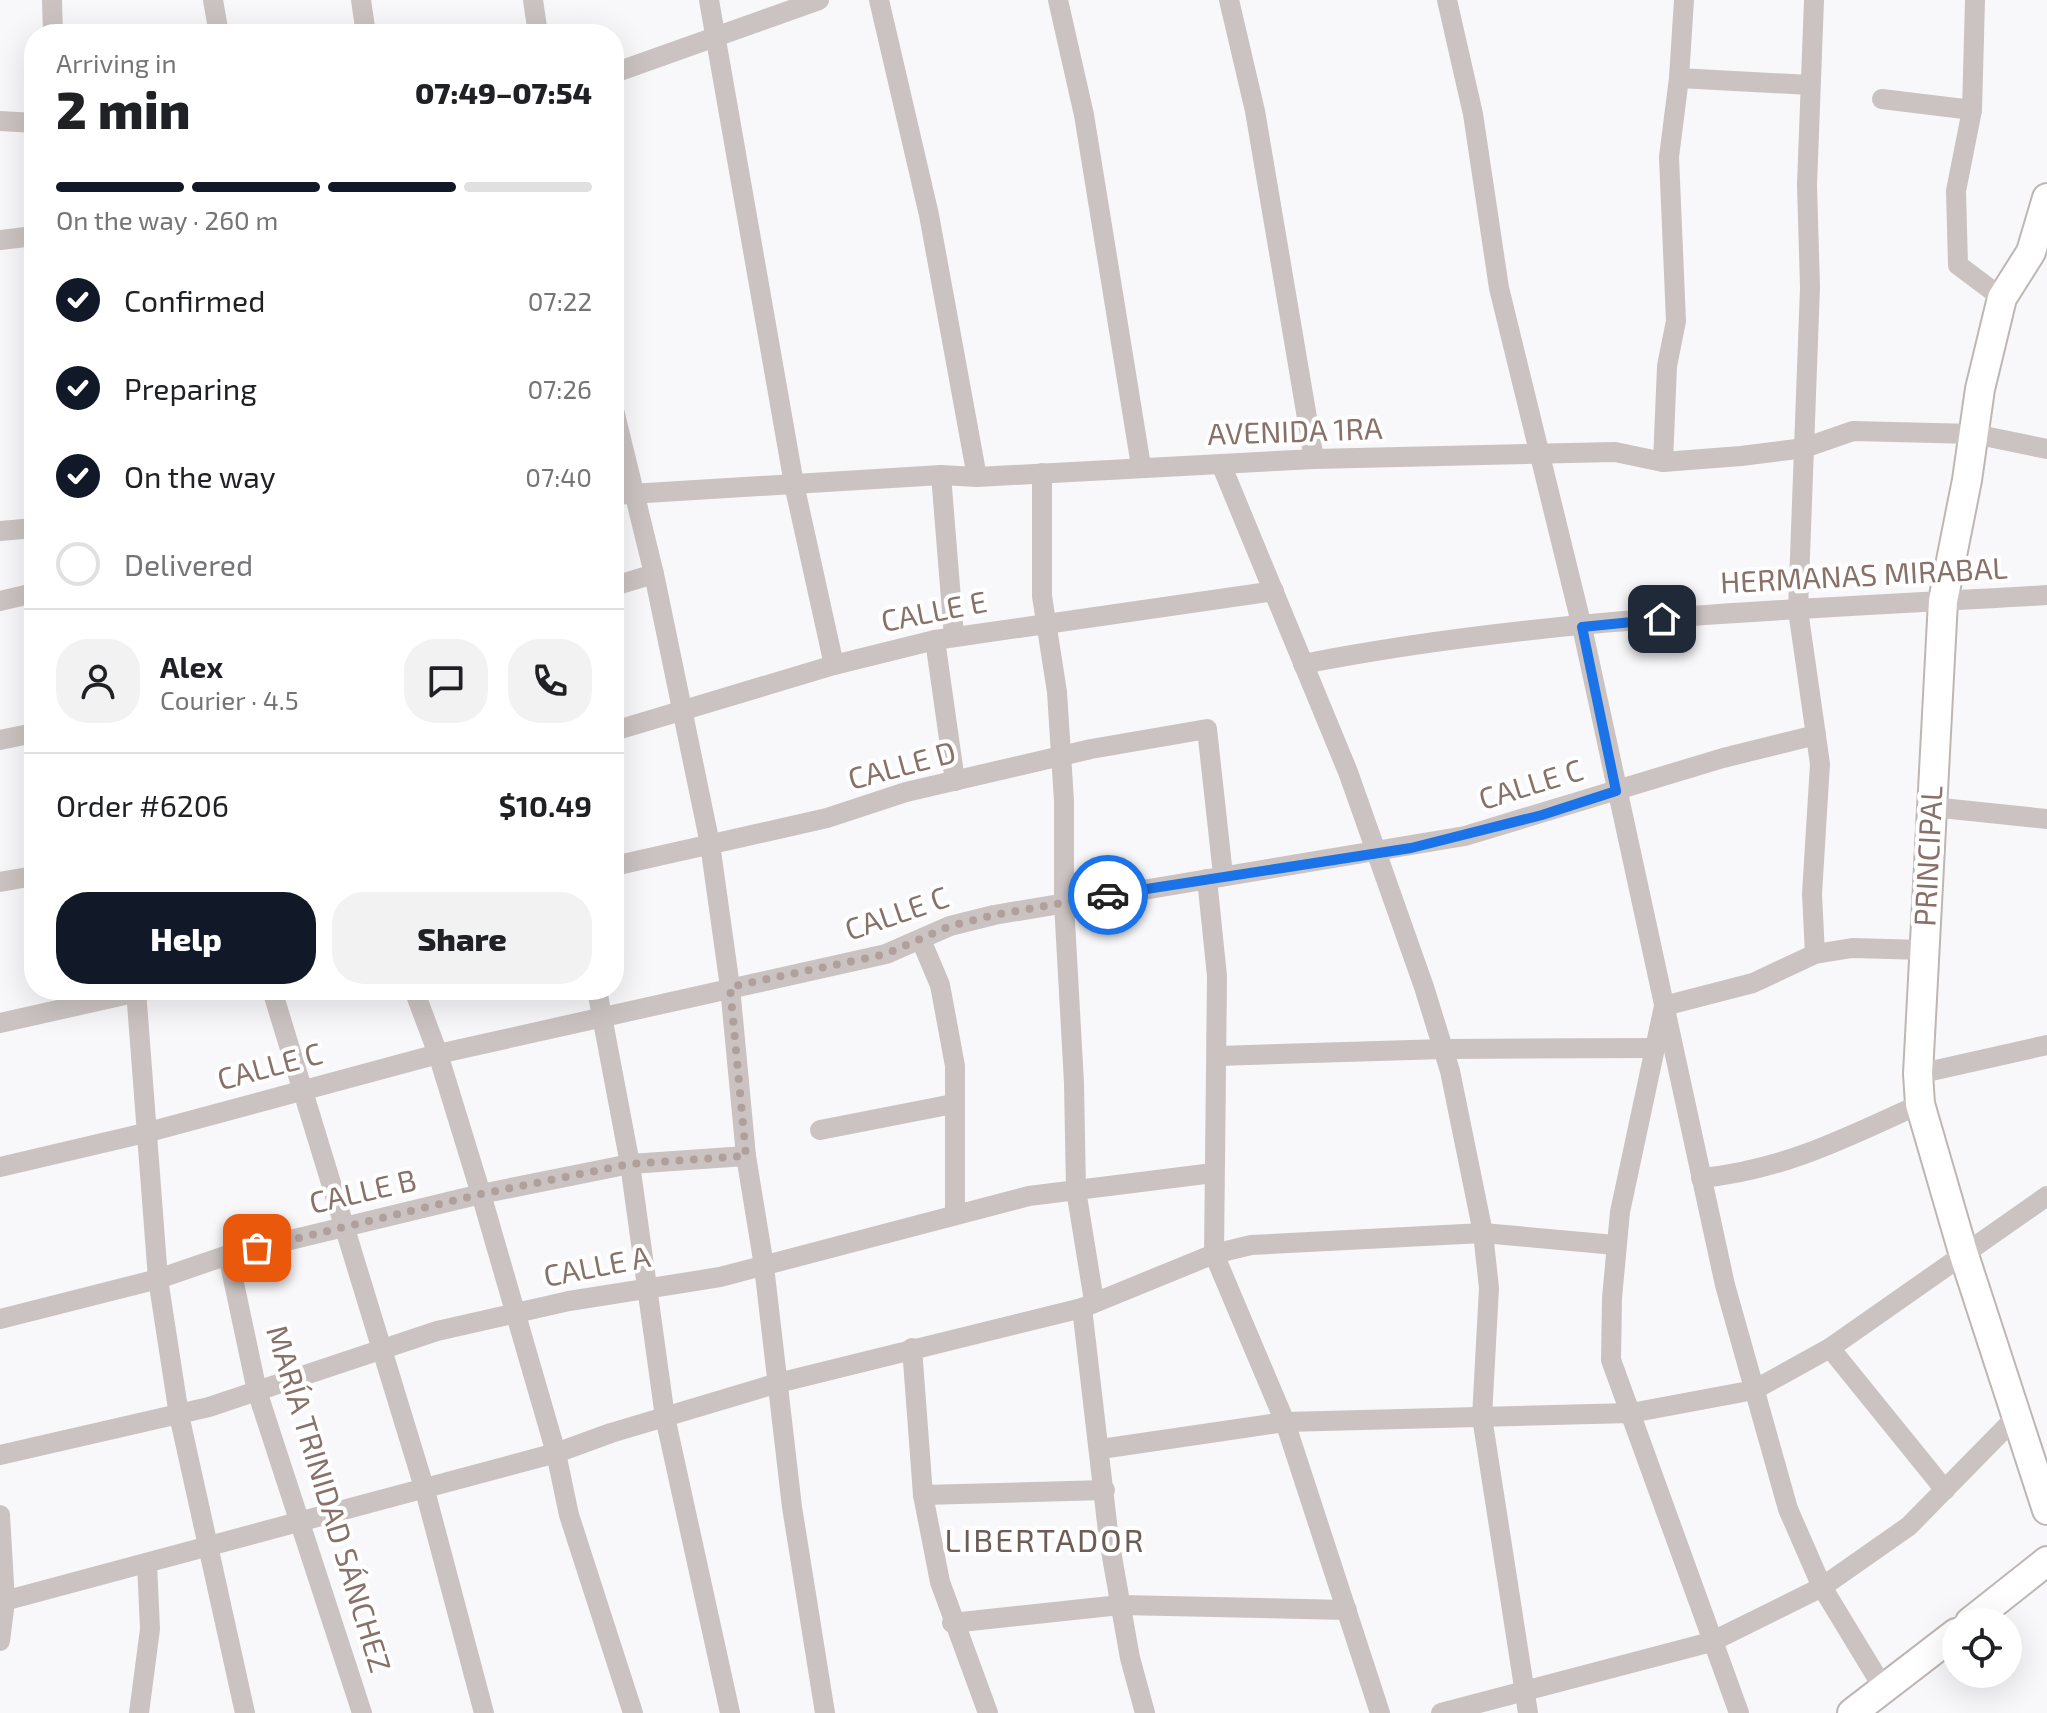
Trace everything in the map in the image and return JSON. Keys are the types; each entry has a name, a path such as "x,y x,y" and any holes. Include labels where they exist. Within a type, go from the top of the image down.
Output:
{"street":[{"path":"52,0 53,24"},
{"path":"213,0 217,24"},
{"path":"361,0 365,24"},
{"path":"533,0 537,24"},
{"path":"709,0 794,484 834,665"},
{"path":"624,69 819,0"},
{"path":"879,0 929,215 977,477"},
{"path":"1058,0 1084,115 1141,466"},
{"path":"1229,0 1255,111 1314,459"},
{"path":"1447,0 1473,114 1499,288 1582,627 1725,1285 1788,1509 1822,1587 1884,1689"},
{"path":"1663,462 1667,366 1676,321 1669,157 1679,78 1684,0"},
{"path":"1814,0 1807,185 1810,287 1798,610 1820,764 1812,894 1815,954"},
{"path":"1975,0 1972,110 1956,191 1960,267 2002,298"},
{"path":"1679,78 1810,85"},
{"path":"1882,99 1972,110"},
{"path":"0,121 24,122"},
{"name":"PRINCIPAL","path":"2047,198 2039,257 2002,298 1980,389 1943,601 1918,1074 1920,1104 1963,1252 2014,1419 2047,1510"},
{"path":"0,240 24,237"},
{"name":"AVENIDA 1RA","path":"624,494 941,475 977,477 1314,459 1615,452 1663,462 1804,448 1853,431 1974,434 2047,449"},
{"path":"624,448 654,574 710,844 730,987 746,1156 764,1266 792,1507 825,1713"},
{"path":"1221,464 1377,850 1444,1049 1471,1160 1483,1233 1489,1288 1482,1417 1528,1713"},
{"path":"1042,473 1040,534 1047,622 1057,692 1064,801 1064,903 1074,1083 1076,1190 1105,1490 1120,1605 1145,1713"},
{"path":"941,475 944,638 955,781"},
{"path":"0,531 24,529"},
{"path":"624,583 654,574"},
{"name":"CALLE E","path":"624,728 834,665 944,638 1274,591"},
{"path":"0,601 24,595"},
{"name":"HERMANAS MIRABAL","path":"1303,664 1398,645 1582,627 2047,595"},
{"name":"CALLE D","path":"624,864 827,818 906,792 1059,757 1207,729 1215,877"},
{"path":"0,740 24,735"},
{"name":"CALLE C","path":"0,1167 145,1133 438,1054 730,987 851,963 921,940 950,926 1064,903 1377,850 1411,848 1465,836 1723,758 1816,735"},
{"path":"1932,807 2047,819"},
{"path":"1215,877 1217,1056 1214,1254 1285,1422 1380,1713"},
{"path":"0,882 24,878"},
{"path":"921,940 940,985 955,1066 955,1215"},
{"path":"1664,1006 1753,983 1815,954 1852,948 1924,950"},
{"path":"0,1023 101,1000"},
{"path":"140,1000 145,1133 158,1279 179,1415 245,1713"},
{"path":"275,1000 424,1487 484,1713"},
{"path":"418,1000 438,1054 481,1194 627,1712"},
{"path":"598,1000 630,1164 665,1417 730,1713"},
{"path":"1664,1006 1615,1245 1611,1360 1739,1713"},
{"path":"1918,1074 2047,1045"},
{"path":"1217,1056 1444,1049 1654,1048"},
{"path":"820,1130 953,1104"},
{"path":"1701,1178 1748,1173 1786,1163 1920,1104"},
{"name":"CALLE B","path":"0,1319 158,1279 228,1255 481,1194 630,1164 746,1156"},
{"name":"CALLE A","path":"0,1455 179,1415 437,1331 646,1287 720,1277 1029,1196 1213,1173"},
{"path":"1101,1449 1285,1422 1631,1413 1754,1390 1830,1348 2047,1196"},
{"path":"2,1602 556,1453 778,1383 1088,1304 1214,1254 1275,1242 1483,1233 1615,1245"},
{"name":"MARÍA TRINIDAD SÁNCHEZ","path":"228,1255 257,1391 362,1713"},
{"path":"912,1348 923,1495 952,1623 988,1713"},
{"path":"1830,1348 1945,1490"},
{"path":"1441,1713 1711,1642 1822,1587 1909,1526 2014,1419"},
{"path":"923,1495 1105,1490"},
{"path":"0,1515 0,1641"},
{"path":"1988,1608 2047,1561"},
{"path":"139,1713 150,1629 147,1563"},
{"path":"952,1623 1120,1605 1347,1610"},
{"path":"1852,1713 1942,1644"}],"way so far":[{"path":"257,1248 481,1194 630,1164 746,1156 730,987 886,954 950,926 994,915 1108,895"}],"district":[{"name":"LIBERTADOR","path":"1045,1541"}],"route":[{"path":"1108,895 1377,850 1411,848 1542,815 1616,791 1582,627 1662,619"}]}
